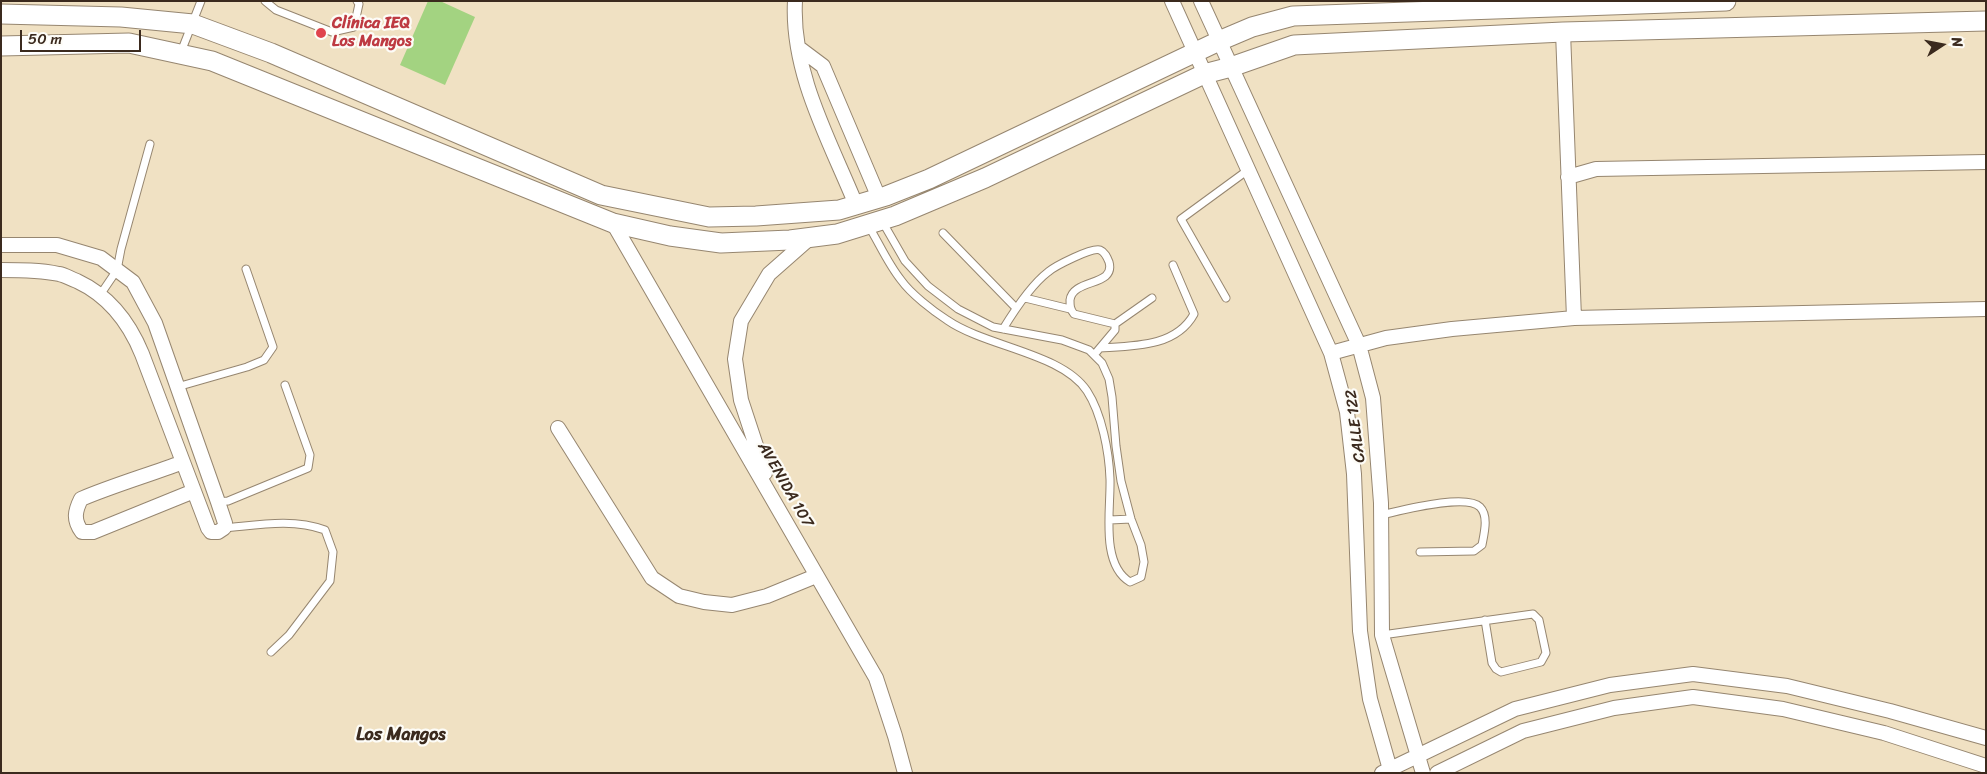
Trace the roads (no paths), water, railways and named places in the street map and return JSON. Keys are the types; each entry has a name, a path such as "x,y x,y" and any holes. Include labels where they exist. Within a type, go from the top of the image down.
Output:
{"street":[{"path":"795,1 794,19 806,84 856,205"},
{"name":"CALLE 122","path":"1172,1 1194,54 1331,353 1347,412 1353,465 1360,631 1370,699 1387,772"},
{"name":"CALLE 122","path":"1201,1 1359,345 1373,398 1381,515 1382,634 1417,756 1424,773"},
{"path":"1,14 121,17 193,24 271,53 601,195 709,217 830,211 879,198 929,179 1219,41 1252,27 1293,16 1726,1"},
{"path":"1517,8 1518,34"},
{"path":"1,46 129,43 212,61 613,223 670,236 720,243 790,240 837,234 875,222 985,178 1204,74 1231,67 1294,45 1563,32 1986,21"},
{"path":"1563,32 1574,318"},
{"path":"799,48 823,66 879,198"},
{"path":"1568,177 1596,169 1986,162"},
{"name":"AVENIDA 107","path":"613,223 876,678 895,736 904,773"},
{"path":"773,498 741,400 735,358 741,321 769,274 811,237"},
{"path":"1,245 57,245 101,258 133,282 145,301 155,323 218,502 225,524 224,528 218,532 211,532 208,528 133,332 119,312 93,289 61,274 30,270 1,270"},
{"path":"1331,353 1386,338 1452,329 1574,318 1986,309"},
{"path":"558,428 652,578 679,596 704,602 732,605 767,596 816,576"},
{"path":"183,462 120,483 81,499 76,509 76,524 82,532 93,532 194,491"},
{"path":"1387,772 1515,709 1610,685 1693,674 1787,686 1890,711 1986,738"},
{"path":"1437,773 1523,731 1614,708 1693,697 1783,709 1884,733 1986,766"}],"lane":[{"path":"180,55 201,1"},
{"path":"265,1 276,10 332,32 354,27 357,1"},
{"path":"100,295 118,270 121,249 150,144"},
{"path":"1226,298 1181,219 1248,170"},
{"path":"875,222 905,261 928,286 958,309 993,327 1062,340 1089,350 1102,363 1109,378 1120,472 1144,562 1141,577 1130,582 1122,577 1114,562 1108,537 1110,477 1098,411 1086,390 1071,374 1050,361 987,340 947,321 901,281 875,222"},
{"path":"943,233 1016,308"},
{"path":"1003,329 1016,308 1048,271 1083,253 1100,250 1107,256 1110,265 1106,275 1102,279 1076,289 1070,297 1070,309"},
{"path":"1100,348 1143,345 1165,339 1188,326 1194,314 1173,265"},
{"path":"177,387 256,364 264,360 272,347 246,269"},
{"path":"1026,298 1070,309 1080,317 1115,324 1152,298"},
{"path":"1094,355 1115,330 1115,324"},
{"path":"218,502 228,500 308,468 310,455 285,385"},
{"path":"1381,515 1429,504 1472,502 1481,508 1485,518 1485,532 1482,545 1474,551 1420,552"},
{"path":"1110,520 1131,519"},
{"path":"224,528 283,522 312,525 325,530 333,552 330,581 289,635 272,652"},
{"path":"1382,634 1485,620 1533,614 1538,620 1546,653 1541,662 1501,672 1496,669 1492,663 1485,620"}],"place":[{"name":"Clínica IEQ Los Mangos","path":"321,33"}],"district":[{"name":"Los Mangos","path":"401,735"}]}
